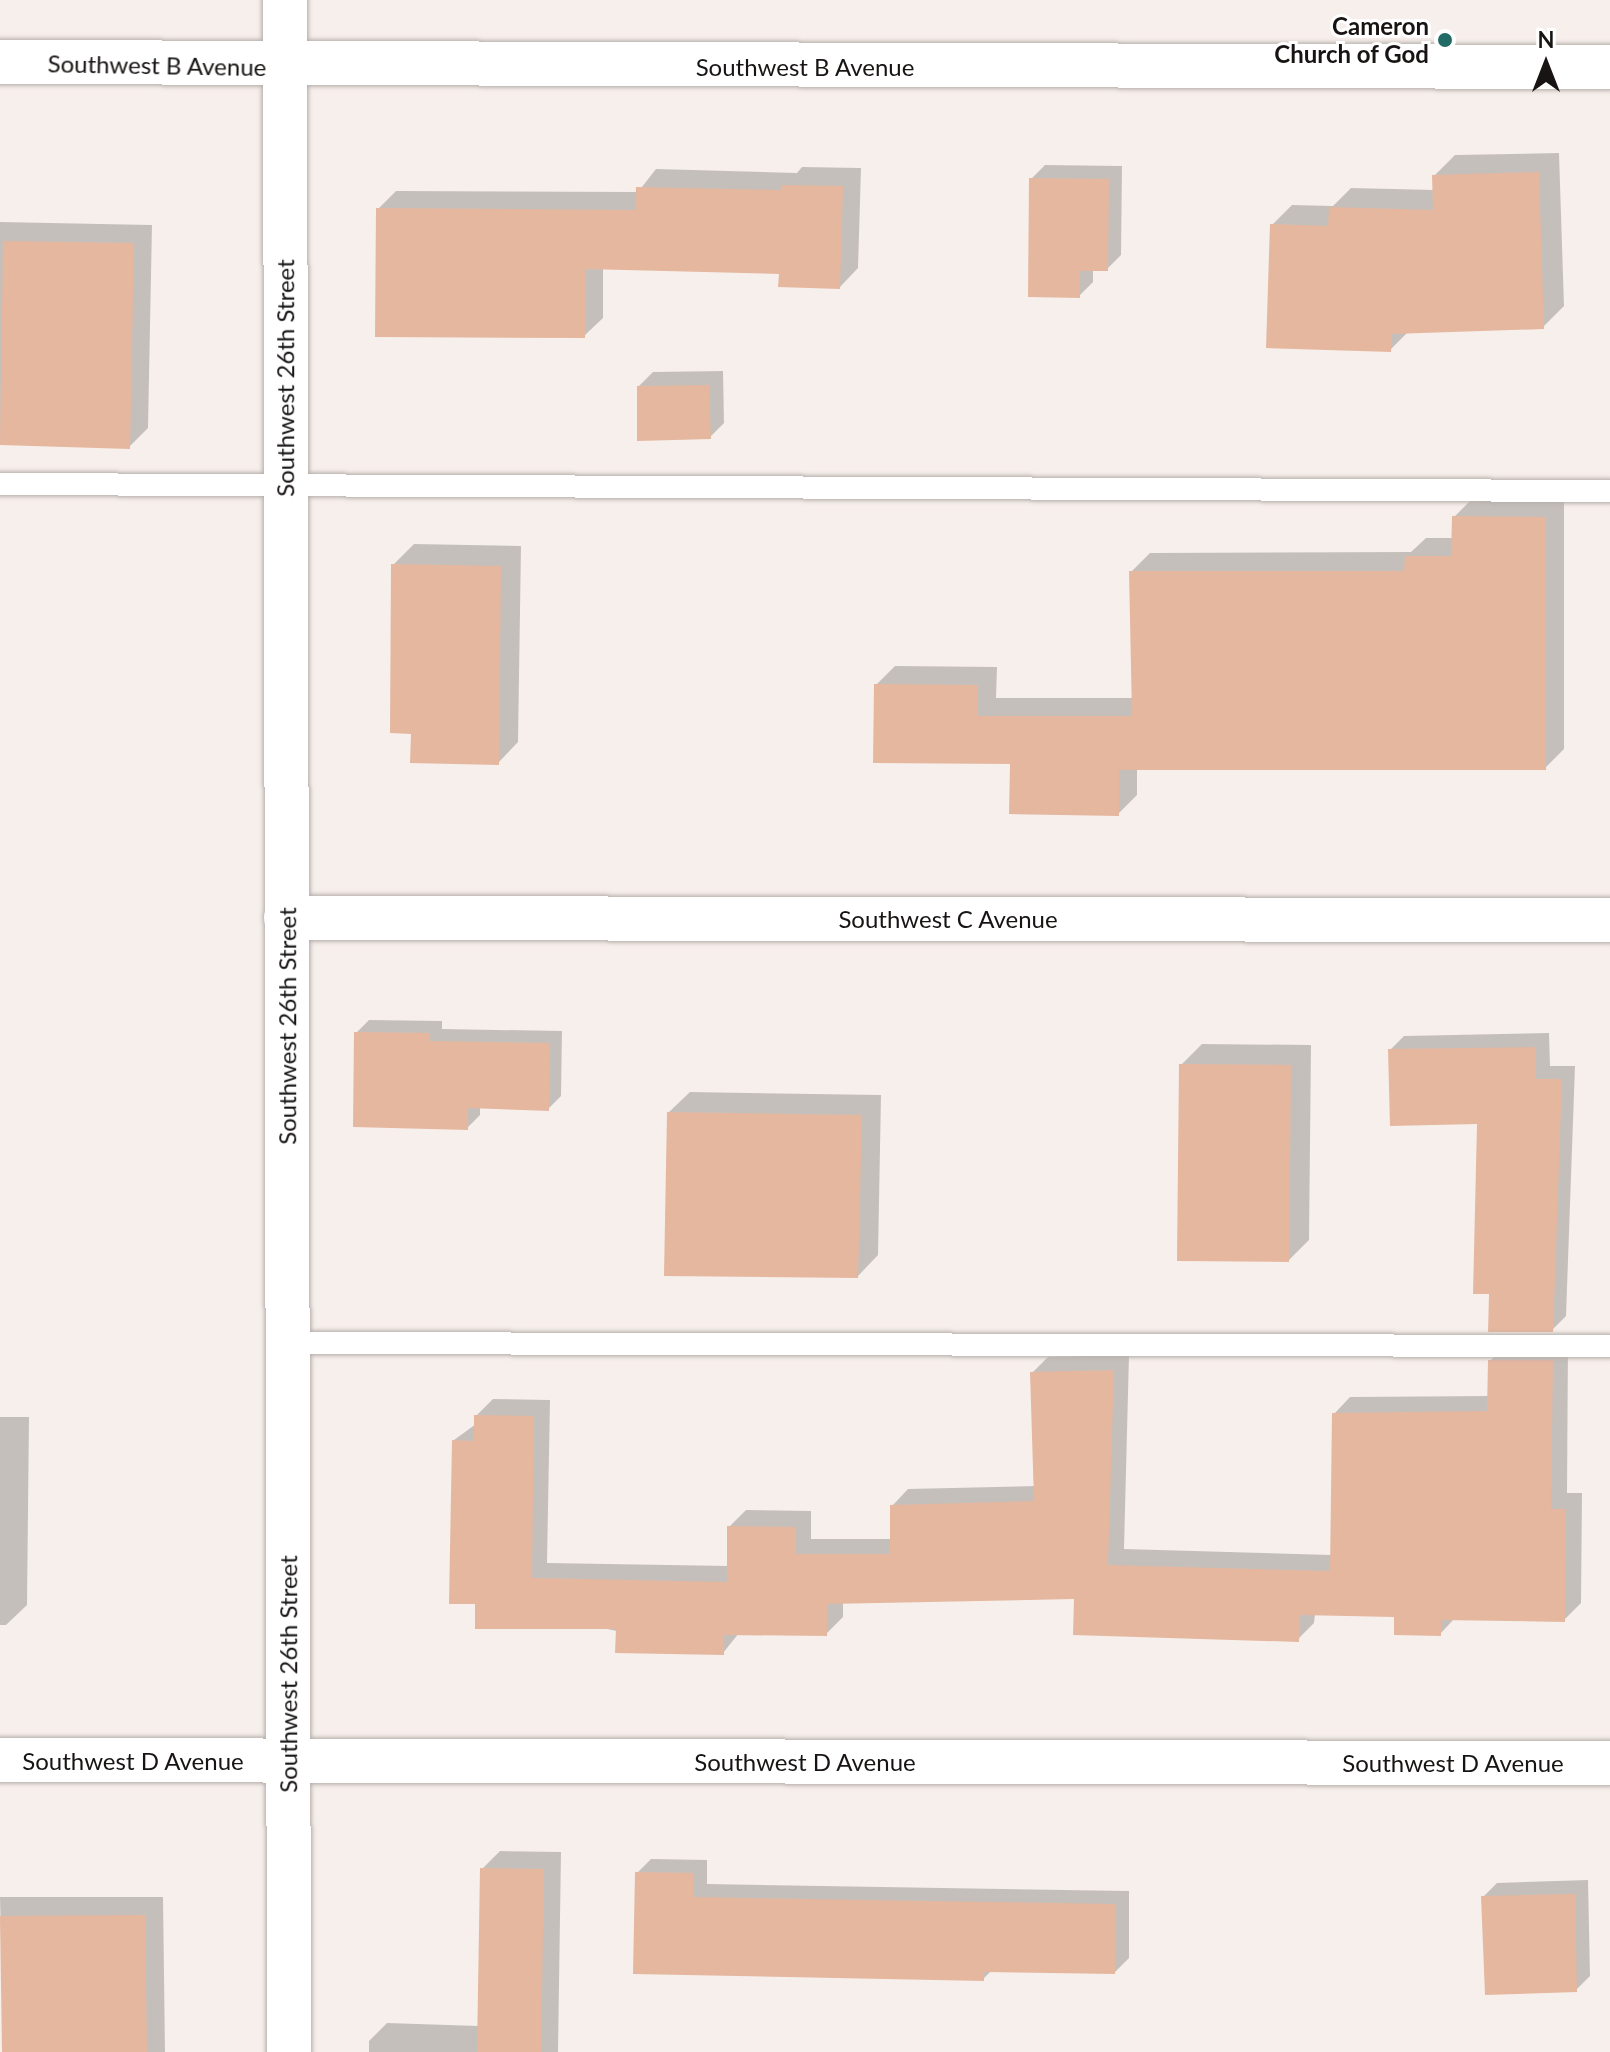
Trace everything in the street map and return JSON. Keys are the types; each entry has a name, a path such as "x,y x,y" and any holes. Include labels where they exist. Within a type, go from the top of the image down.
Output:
{"street":[{"name":"Southwest 26th Street","path":"285,0 289,2052"},
{"name":"Southwest B Avenue","path":"0,62 285,66 1610,67"},
{"name":"Southwest C Avenue","path":"286,918 1610,920"},
{"name":"Southwest D Avenue","path":"0,1760 1610,1763"}],"lane":[{"path":"0,484 285,482 1610,491"},
{"path":"287,1343 1610,1346"}],"building":[{"path":"1539,172 1544,329 1392,334 1391,352 1266,348 1270,224 1328,226 1329,207 1433,210 1432,175"},
{"path":"1029,178 1109,179 1108,271 1080,271 1080,298 1028,297"},
{"path":"782,185 843,186 840,289 778,287 779,274 585,269 585,338 375,337 376,208 635,210 636,187 781,190"},
{"path":"3,241 134,243 130,449 0,445"},
{"path":"709,385 711,439 637,441 637,386"},
{"path":"1452,516 1546,517 1546,770 1119,770 1119,816 1009,814 1010,764 873,763 874,684 978,685 978,716 1132,716 1129,571 1404,571 1405,556 1451,556"},
{"path":"391,564 501,566 499,765 410,763 411,734 390,733"},
{"path":"354,1032 430,1033 430,1041 550,1043 549,1111 468,1108 468,1130 353,1127"},
{"path":"1536,1047 1536,1079 1562,1079 1553,1332 1488,1332 1489,1294 1473,1294 1477,1124 1390,1126 1388,1049"},
{"path":"1179,1064 1291,1065 1289,1262 1177,1261"},
{"path":"667,1112 862,1115 858,1278 664,1276"},
{"path":"1488,1360 1553,1360 1551,1509 1566,1509 1565,1622 1441,1620 1441,1636 1394,1635 1394,1617 1300,1615 1299,1642 1073,1635 1074,1599 827,1604 827,1636 724,1635 724,1655 615,1653 616,1629 475,1629 475,1604 449,1604 452,1440 474,1441 474,1415 534,1416 532,1578 727,1582 727,1526 796,1527 796,1554 890,1554 890,1505 1034,1501 1030,1372 1114,1370 1108,1565 1330,1571 1332,1413 1487,1411"},
{"path":"480,1868 544,1869 541,2052 477,2052"},
{"path":"635,1872 694,1873 693,1897 1116,1904 1115,1974 984,1972 984,1981 633,1974"},
{"path":"1575,1894 1577,1992 1485,1995 1481,1896"},
{"path":"145,1915 147,2052 2,2052 0,1916"}],"place":[{"name":"Cameron Church of God","path":"1445,40"}]}
